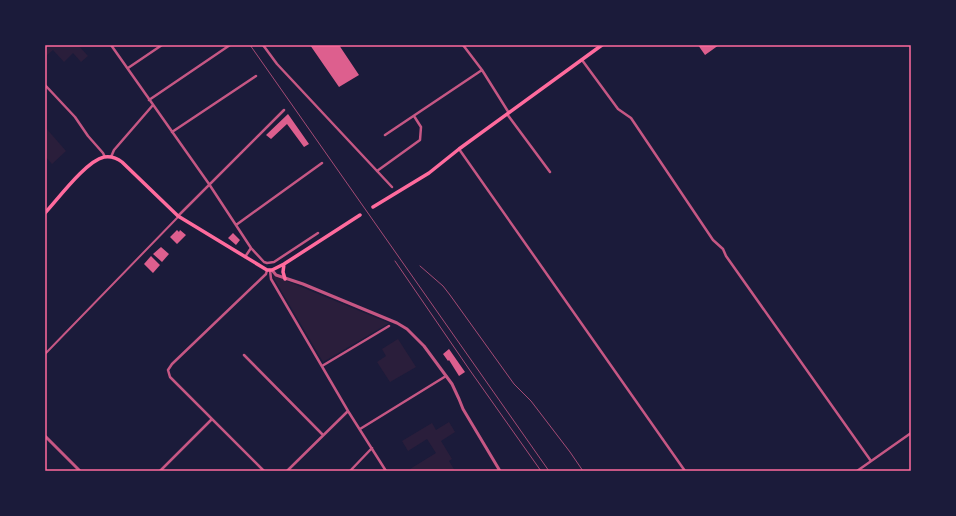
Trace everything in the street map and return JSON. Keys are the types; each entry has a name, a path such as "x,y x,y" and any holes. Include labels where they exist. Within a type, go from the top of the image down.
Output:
{"main road":[{"path":"373,207 429,173 459,149 599,46"},
{"path":"45,213 86,168 98,159 111,157 122,162 178,216 244,257 270,270 284,264 360,215"},
{"path":"284,264 283,272 285,278"}],"street":[{"path":"111,45 210,184 251,248 260,259 270,263 318,234"},
{"path":"128,68 162,45"},
{"path":"149,100 230,45"},
{"path":"263,45 277,64 392,187"},
{"path":"464,45 482,70 508,114 550,172"},
{"path":"582,59 618,109 631,118 712,240 723,249 726,256 871,461"},
{"path":"385,135 482,70"},
{"path":"172,132 256,76"},
{"path":"45,85 75,117 105,157"},
{"path":"111,157 114,150 153,105"},
{"path":"45,354 178,216 284,110"},
{"path":"377,171 420,140 421,127 414,116"},
{"path":"459,149 685,471"},
{"path":"236,225 322,163"},
{"path":"244,257 251,248"},
{"path":"270,270 276,275 303,284 397,323 416,337 446,376 460,398 463,409 500,471"},
{"path":"270,270 271,279 348,411 386,471"},
{"path":"264,471 170,377 168,370 177,358 270,270"},
{"path":"322,366 389,326"},
{"path":"244,355 323,435"},
{"path":"360,429 446,376"},
{"path":"287,471 348,411"},
{"path":"160,471 212,419"},
{"path":"857,471 911,433"},
{"path":"45,436 80,471"},
{"path":"350,471 372,448"}],"shaded area":[{"path":"45,45 78,45 88,56 81,62 73,53 64,62 53,50 46,56"},
{"path":"45,127 66,151 52,164 45,156"},
{"path":"272,275 389,323 323,362"},
{"path":"398,339 416,367 390,382 377,362 386,356 382,349"},
{"path":"449,422 455,432 441,441 452,459 449,461 455,471 412,471 410,469 436,453 427,439 408,451 402,441 432,423 436,430"}],"building":[{"path":"310,45 339,45 359,75 339,87"},
{"path":"698,45 719,45 705,55"},
{"path":"288,114 309,144 304,147 287,124 271,139 266,135"},
{"path":"177,230 179,232 180,230 186,235 177,244 170,237"},
{"path":"233,233 240,240 236,245 228,238"},
{"path":"161,247 169,254 162,262 153,254"},
{"path":"151,256 160,265 153,273 144,264"},
{"path":"449,349 465,372 459,376 449,360 448,361 443,354"}],"railway":[{"path":"250,45 549,471"},
{"path":"395,261 541,471"},
{"path":"420,266 443,286 514,384 531,401 583,471"}]}
